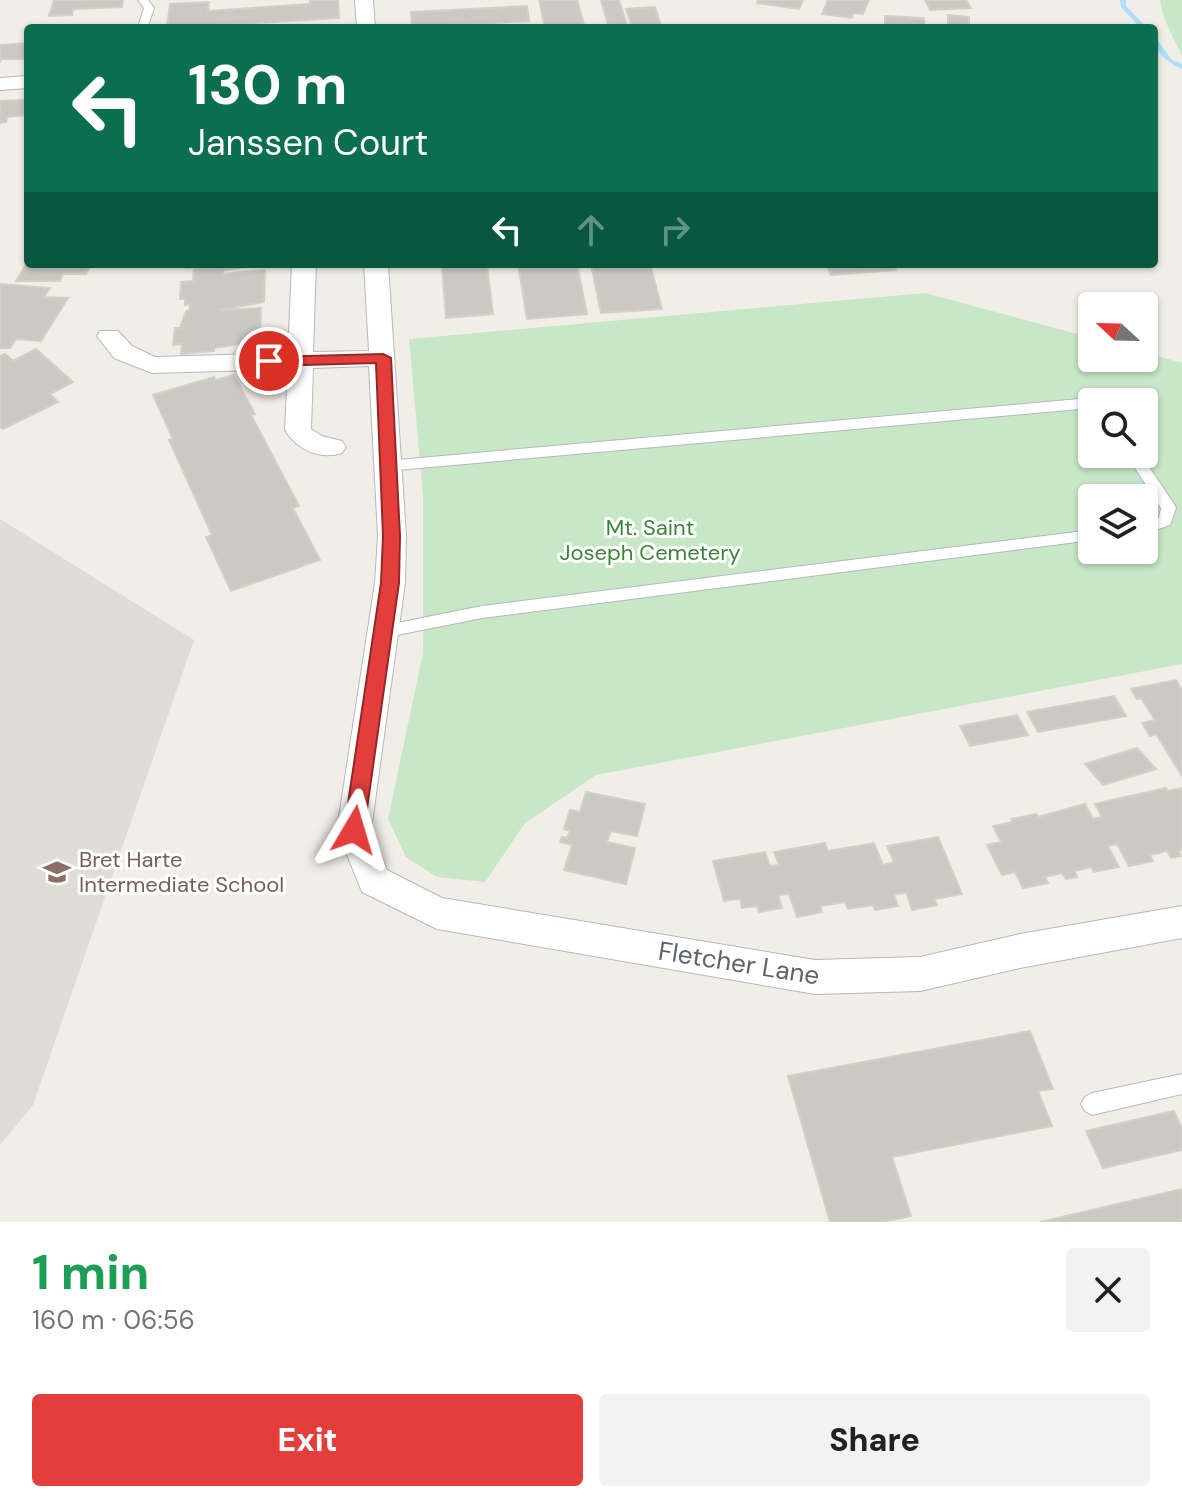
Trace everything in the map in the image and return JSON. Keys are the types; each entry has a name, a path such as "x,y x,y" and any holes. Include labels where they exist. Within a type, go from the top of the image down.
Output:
{"street":[{"path":"364,0 366,24"},
{"path":"0,84 24,82"},
{"path":"304,268 298,430 304,439 313,444 333,447"},
{"name":"Fletcher Lane","path":"376,268 392,536 390,583 354,830 374,881 437,913 815,977 920,974 1020,951 1182,922"},
{"path":"109,336 123,352 152,365 383,358"}],"lane":[{"path":"143,0 149,8 144,24"},
{"path":"386,466 1078,404"},
{"path":"1158,492 1169,508 1165,521 1158,524"},
{"path":"382,632 482,612 1078,537"},
{"path":"1092,1104 1182,1084"}],"shaded area":[{"name":"Bret Harte Intermediate School","path":"0,519 194,640 33,1105 0,1145"}],"green space":[{"path":"1160,0 1182,0 1182,56 1166,21"},
{"name":"Mt. Saint Joseph Cemetery","path":"925,293 1078,334 1078,372 1158,372 1158,356 1182,363 1182,664 596,775 525,823 485,882 437,877 406,857 388,819 423,653 423,495 409,339"}],"building":[{"path":"54,0 123,0 122,7 73,9 72,15 49,16"},
{"path":"310,0 338,0 339,18 168,24 170,4 209,2 208,11 310,4"},
{"path":"539,0 577,0 584,24 544,24"},
{"path":"601,0 619,0 627,24 608,24"},
{"path":"758,0 803,0 799,9 757,3"},
{"path":"828,0 869,0 863,14 853,13 852,18 822,14"},
{"path":"925,0 966,0 971,8 930,10"},
{"path":"527,6 529,21 412,24 411,12"},
{"path":"655,7 661,24 631,24 626,9"},
{"path":"948,15 969,17 969,24 948,24"},
{"path":"885,16 924,18 925,24 885,24"},
{"path":"24,43 24,59 1,59 0,62 0,45"},
{"path":"24,100 24,115 7,117 6,122 0,123 0,101"},
{"path":"24,268 89,268 86,274 63,274 60,281 16,281"},
{"path":"194,268 238,268 224,270 223,274 265,270 264,302 218,310 261,308 260,341 181,354 182,344 173,345 175,328 180,328 190,304 185,305 185,299 180,299 181,282 193,281"},
{"path":"442,268 487,268 493,314 446,318"},
{"path":"519,268 578,268 587,314 527,319"},
{"path":"592,268 651,268 662,309 601,313"},
{"path":"828,268 896,270 831,275"},
{"path":"0,284 50,288 44,297 68,298 41,341 16,339 10,348 0,348"},
{"path":"36,349 73,382 50,394 58,402 3,429 0,427 0,356 5,354 13,361"},
{"path":"234,375 255,414 251,415 299,506 293,508 320,560 231,591 206,537 212,535 169,440 173,439 153,395 214,377 215,380"},
{"path":"1176,680 1182,690 1182,776 1156,734 1150,736 1142,723 1155,720 1131,689"},
{"path":"1114,696 1126,716 1038,732 1027,712"},
{"path":"1017,715 1028,735 970,746 960,726"},
{"path":"1137,748 1156,769 1103,785 1085,764"},
{"path":"1166,788 1168,791 1182,788 1182,850 1178,850 1181,856 1171,858 1167,851 1150,855 1153,861 1129,866 1117,844 1108,846 1119,867 1094,872 1091,867 1074,871 1077,877 1066,879 1062,873 1045,877 1048,883 1023,888 1015,872 1002,875 987,845 1001,842 993,826 1013,822 1011,819 1036,814 1038,817 1085,804 1093,819 1102,817 1095,804"},
{"path":"586,792 645,804 637,836 611,831 607,842 635,848 626,884 564,870 572,845 560,842 562,837 567,838 570,831 564,829 570,810 580,812"},
{"path":"938,837 962,894 934,899 937,905 912,910 906,892 894,895 898,906 875,910 873,905 848,909 845,902 820,906 822,912 797,917 789,894 778,895 782,908 759,912 757,906 742,908 740,899 724,901 713,861 765,852 770,866 779,865 774,852 825,843 828,851 874,843 883,865 894,862 887,846"},
{"path":"1030,1031 1053,1089 1038,1091 1052,1126 892,1157 911,1216 882,1222 830,1222 788,1076"},
{"path":"1174,1111 1182,1128 1182,1150 1103,1168 1086,1131"},
{"path":"1182,1189 1182,1222 1040,1222"}],"waterway":[{"path":"1123,0 1123,6 1140,24"},
{"path":"1158,45 1169,60 1182,67"}],"place":[{"name":"Bret Harte Intermediate School","path":"57,872"}],"route":[{"path":"269,361 383,358 386,466 392,536 390,583 354,830"}]}
